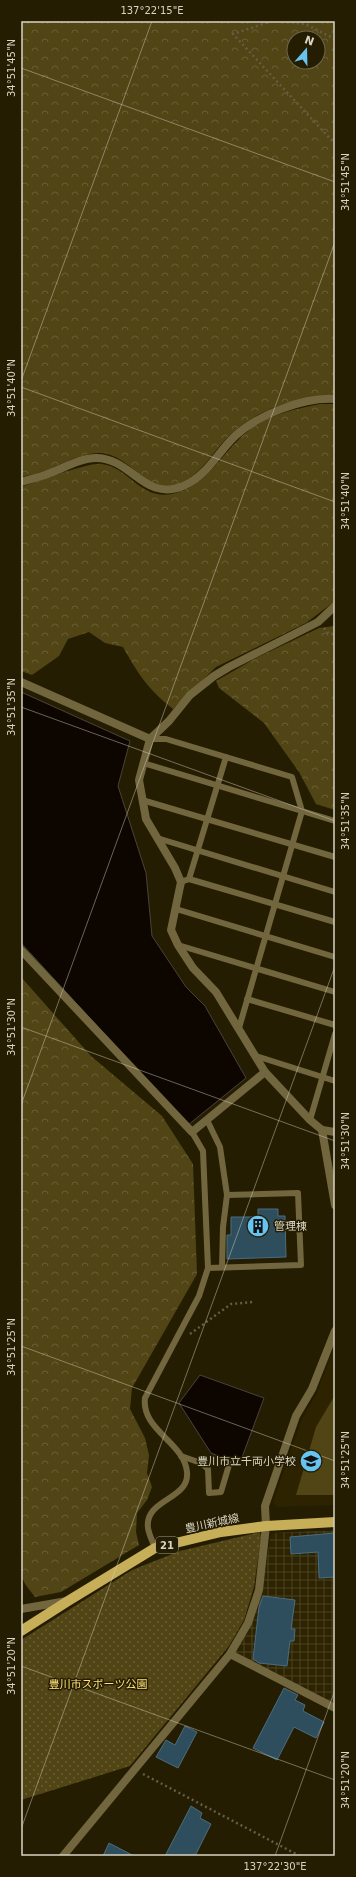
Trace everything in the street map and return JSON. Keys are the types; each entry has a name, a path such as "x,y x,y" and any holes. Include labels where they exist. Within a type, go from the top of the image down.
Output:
{"main road":[{"name":"豊川新城線","path":"21,1631 68,1600 155,1548 221,1532 266,1526 335,1522"}],"street":[{"path":"21,482 95,458 114,462 147,485 156,489 167,490 183,487 196,480 235,436 263,417 283,408 315,401 335,399"},
{"path":"335,606 318,622 214,676 190,695 169,721 150,739 139,780 146,819 175,868 185,881 171,930 178,945 193,968 216,992 265,1072 310,1120 322,1130 335,1132"},
{"path":"21,682 150,739"},
{"path":"21,950 192,1132 265,1072"},
{"path":"322,1130 335,1205"},
{"path":"63,1856 230,1654 248,1622 259,1590 266,1526 265,1506 296,1416 312,1389 335,1331"},
{"path":"21,1609 68,1600"},
{"path":"230,1654 335,1708"}],"lane":[{"path":"150,739 166,739 292,777 302,811 239,1028"},
{"path":"226,757 198,851 185,881 335,922"},
{"path":"143,763 335,821"},
{"path":"142,800 335,857"},
{"path":"157,838 335,892"},
{"path":"176,909 335,958"},
{"path":"178,945 335,992"},
{"path":"247,999 335,1025"},
{"path":"310,1120 322,1077 332,1053 335,1034"},
{"path":"256,1056 335,1081"},
{"path":"207,1120 220,1147 227,1195 223,1227 222,1268"},
{"path":"155,1548 148,1529 148,1521 151,1512 156,1506 178,1492 184,1485 187,1473 186,1466 180,1456 149,1419 144,1405 147,1390 199,1296 208,1268 203,1151 192,1132"},
{"path":"208,1268 301,1265 298,1193 227,1195"},
{"path":"180,1456 201,1463 208,1469 209,1493 221,1492 230,1465"}],"path":[{"path":"272,21 233,34 335,144"},
{"path":"277,21 305,24 335,39"},
{"path":"170,1348 224,1308 238,1302 253,1302"},
{"path":"134,1769 300,1856"}],"shaded area":[{"path":"21,692 130,741 118,786 146,873 152,936 186,987 205,1006 246,1078 188,1125 21,943"},
{"name":"豊川市立千両小学校","path":"335,1346 335,1505 277,1507 273,1502 302,1419 316,1395"},
{"path":"200,1375 264,1398 241,1460 235,1463 211,1453 179,1403"},
{"path":"335,1530 335,1706 235,1653 262,1590 271,1533"}],"green space":[{"path":"21,21 335,21 335,395 293,401 267,410 243,424 232,433 200,469 186,480 177,484 166,486 156,484 122,461 102,453 81,456 34,474 21,477"},
{"path":"320,404 335,404 335,601 306,623 216,667 173,709 144,681 123,647 105,643 89,632 68,639 59,656 32,675 21,671 21,487 75,469 95,464 102,464 120,471 143,488 152,492 161,495 172,494 185,490 196,484 215,466 242,436 260,423 284,413"},
{"path":"335,626 335,810 316,804 299,772 264,723 219,688 216,681 256,658 319,628"},
{"path":"21,977 91,1056 162,1116 193,1164 197,1274 132,1388 130,1409 145,1438 149,1455 147,1473 152,1487 147,1500 137,1513 136,1532 139,1545 61,1592 35,1597 25,1584 21,1575"},
{"path":"335,1395 335,1495 296,1495 316,1427"},
{"name":"豊川市スポーツ公園","path":"260,1532 261,1537 254,1587 244,1620 229,1646 130,1766 21,1800 21,1640 132,1570 180,1551"}],"building":[{"name":"管理棟","path":"258,1209 278,1209 278,1216 285,1216 286,1257 227,1259 227,1235 231,1235 231,1217 258,1217"},
{"path":"335,1533 335,1577 319,1578 318,1552 291,1554 290,1537"},
{"path":"263,1596 295,1600 291,1629 295,1629 294,1641 290,1641 287,1666 259,1663 253,1659 259,1607"},
{"path":"284,1688 298,1695 295,1700 305,1705 303,1711 324,1722 316,1738 294,1727 277,1760 253,1748"},
{"path":"185,1726 197,1732 178,1768 156,1757 166,1740 175,1745"},
{"path":"191,1806 202,1813 200,1818 211,1824 195,1856 165,1856"},
{"path":"109,1843 134,1856 103,1856"}],"place":[{"name":"管理棟","path":"258,1226"},
{"name":"豊川市立千両小学校","path":"311,1461"}]}
